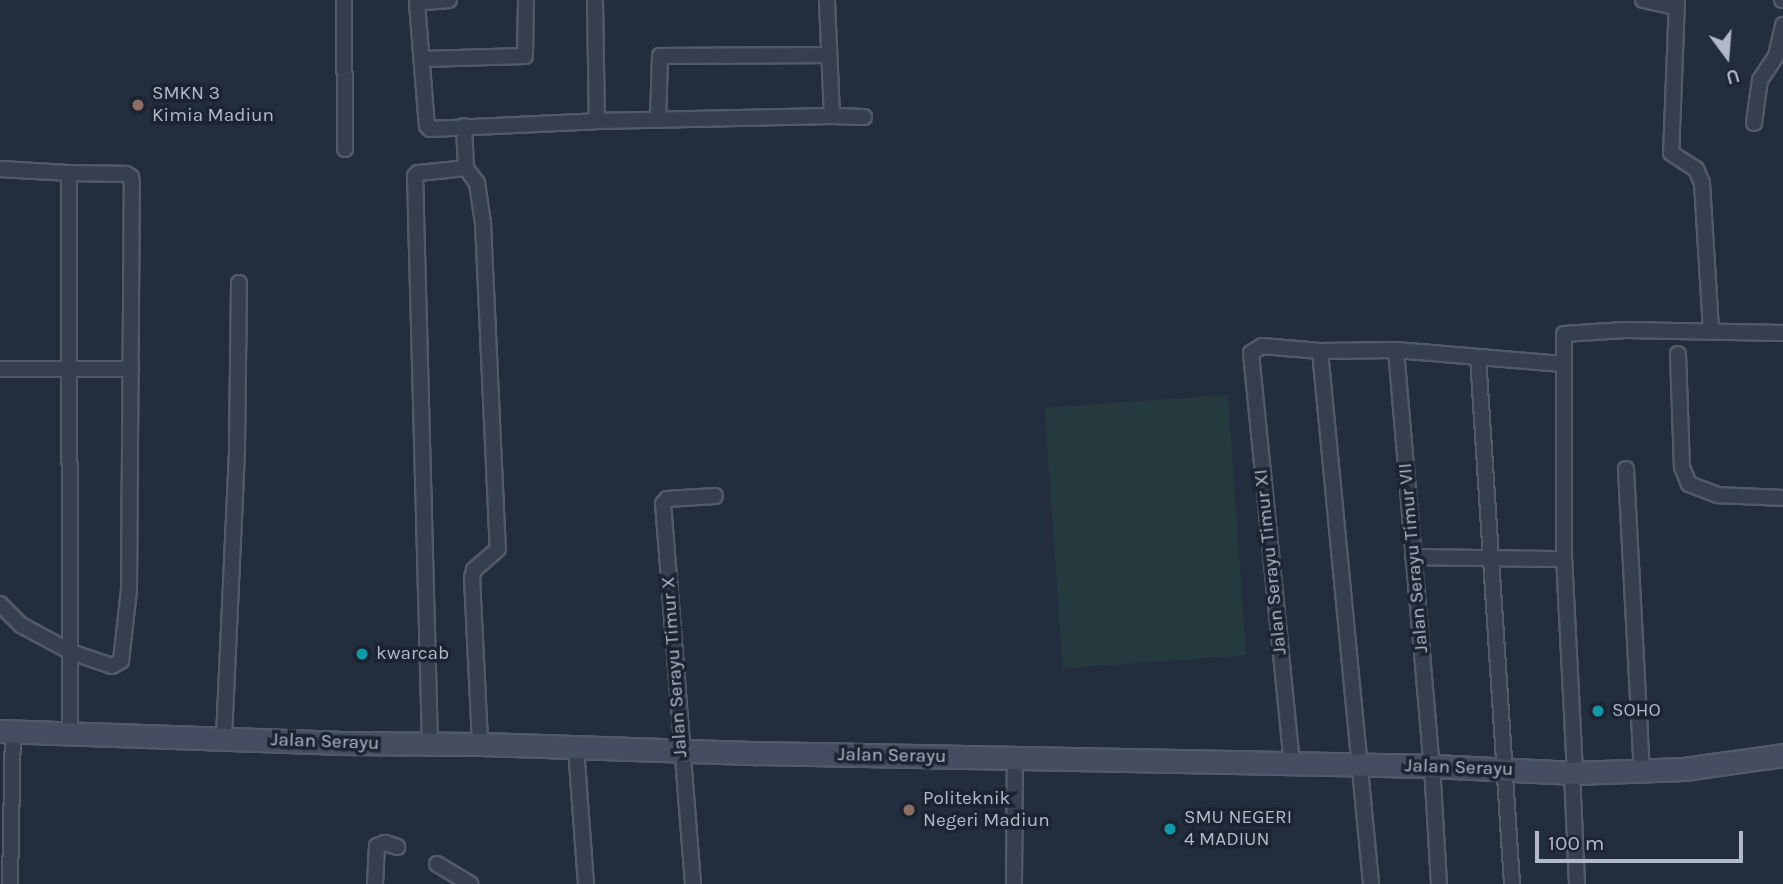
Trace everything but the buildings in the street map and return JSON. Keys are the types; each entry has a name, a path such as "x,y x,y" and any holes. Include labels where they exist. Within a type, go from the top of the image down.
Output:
{"main road":[{"name":"Jalan Serayu","path":"6,732 681,751 1432,766 1574,773 1728,764 1783,755"}],"street":[{"path":"344,0 345,149"},
{"path":"449,0 417,3 428,128 597,121 864,117"},
{"path":"423,59 522,57 527,53 526,0"},
{"path":"596,0 597,121"},
{"path":"827,0 832,116"},
{"path":"1643,0 1676,4 1671,153 1696,169 1702,183 1712,330"},
{"path":"1754,122 1760,80 1776,56 1783,25"},
{"path":"659,120 660,56 829,55"},
{"path":"464,126 466,168 477,183 483,223 498,549 474,570 472,578 480,744"},
{"path":"430,744 415,176 418,173 466,168"},
{"path":"0,169 126,174 131,177 129,590 121,661 112,666 71,652 21,625 0,604"},
{"path":"69,173 70,732"},
{"path":"224,738 237,447 239,283"},
{"path":"1577,884 1564,559 1562,339 1569,332 1712,330 1783,333"},
{"name":"Jalan Serayu Timur XI","path":"1292,764 1250,361 1251,353 1262,346 1320,351"},
{"path":"1371,884 1320,351 1396,350 1562,364"},
{"name":"Jalan Serayu Timur VII","path":"1396,350 1432,766 1439,884"},
{"path":"1678,354 1682,467 1689,484 1718,495 1783,498"},
{"path":"1478,357 1512,884"},
{"path":"0,369 131,369"},
{"path":"1626,469 1642,771"},
{"name":"Jalan Serayu Timur X","path":"693,884 663,504 667,499 715,496"},
{"path":"1413,557 1564,559"},
{"path":"6,732 10,884"},
{"path":"576,748 586,884"},
{"path":"1014,884 1015,756"},
{"path":"375,884 377,846 385,843 397,847"},
{"path":"437,864 470,884"}],"green space":[{"path":"1228,395 1246,655 1063,668 1044,408"}],"place":[{"name":"SMKN 3 Kimia Madiun","path":"138,105"},
{"name":"kwarcab","path":"362,654"},
{"name":"SOHO","path":"1598,711"},
{"name":"Politeknik Negeri Madiun","path":"909,810"},
{"name":"SMU NEGERI 4 MADIUN","path":"1170,829"}]}
